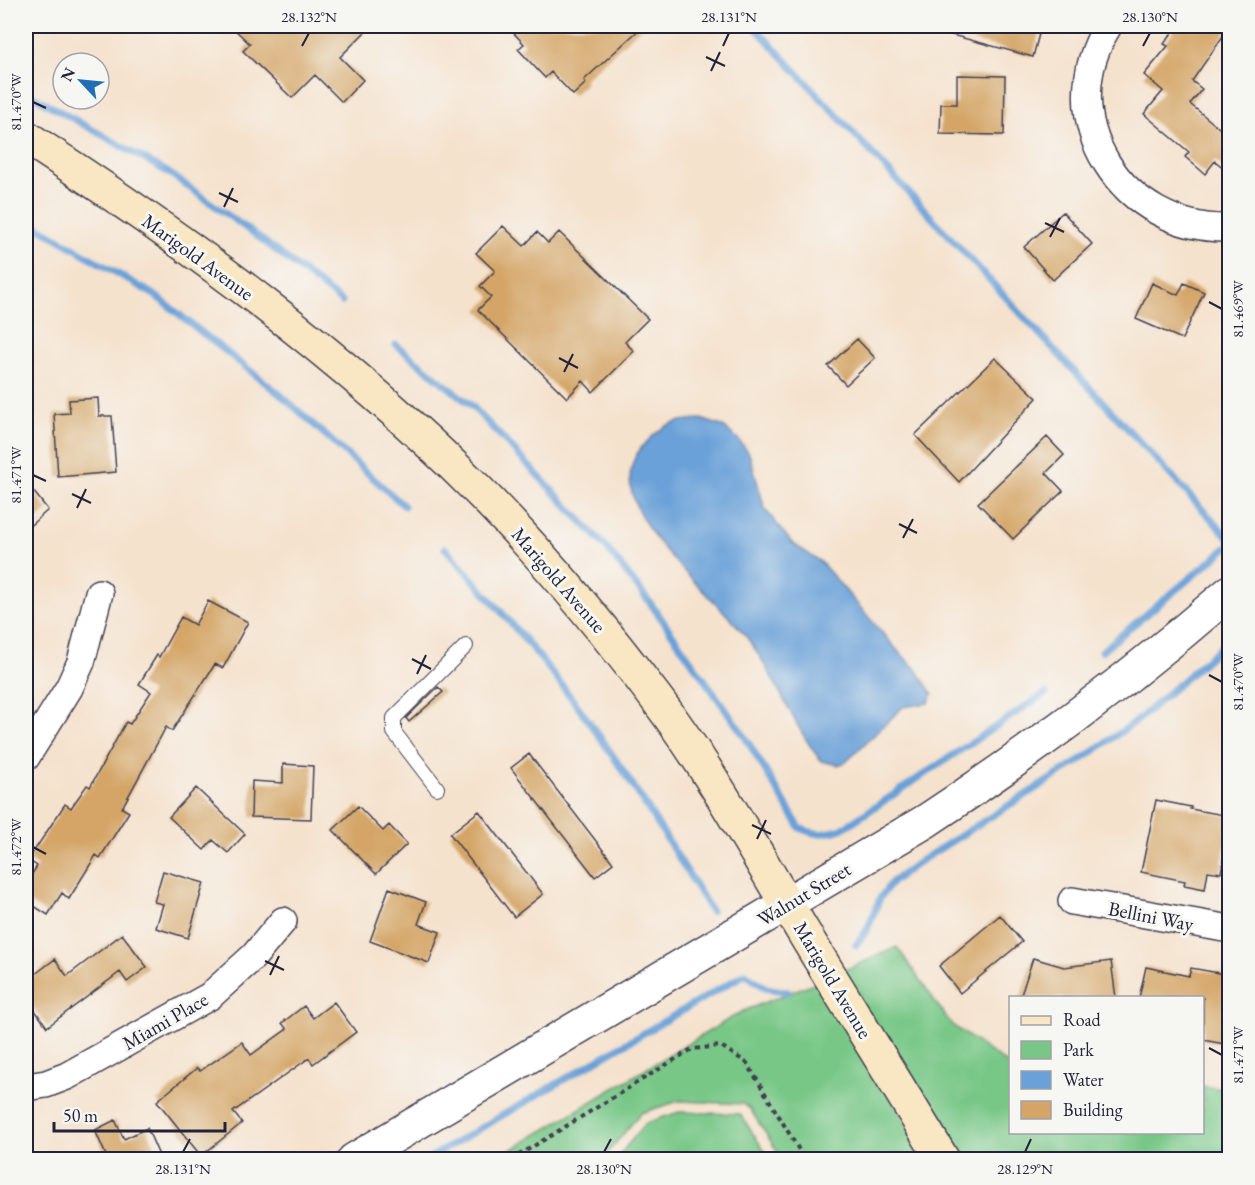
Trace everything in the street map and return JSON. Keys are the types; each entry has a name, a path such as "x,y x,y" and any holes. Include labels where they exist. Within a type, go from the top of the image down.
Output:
{"main road":[{"name":"Marigold Avenue","path":"26,137 182,244 298,331 398,414 477,489 549,567 660,703 714,780 943,1160"}],"street":[{"path":"1108,26 1092,62 1088,103 1097,145 1112,172 1145,205 1159,213 1188,224 1230,228"},
{"name":"Walnut Street","path":"354,1160 787,904 1007,768 1092,707 1230,592"},
{"path":"26,757 69,688 81,662 90,635 99,593"},
{"name":"Bellini Way","path":"1072,901 1230,929"},
{"name":"Miami Place","path":"26,1087 46,1084 67,1076 210,996 254,956 283,921"}],"lane":[{"path":"437,789 394,732 393,718 466,646"}],"path":[{"path":"511,1160 692,1049 721,1046 747,1062 806,1160"}],"green space":[{"path":"897,947 951,1024 1009,1065 1009,1134 1204,1134 1204,1086 1229,1090 1229,1159 957,1159 842,971"},
{"path":"819,981 928,1159 782,1159 750,1109 743,1104 679,1101 641,1113 602,1159 494,1160 741,1012"},
{"path":"679,1112 740,1114 770,1159 616,1159 646,1123"}],"water":[{"path":"701,419 722,426 738,439 749,453 765,509 792,543 821,562 915,668 933,694 928,703 903,707 846,762 838,765 821,761 801,732 748,639 664,549 645,522 633,496 631,470 642,447 655,433 668,425"}],"building":[{"path":"231,26 371,26 340,57 363,80 342,102 315,75 292,98 243,51 250,44"},
{"path":"507,26 643,26 584,80 586,83 573,95 551,72 545,78 518,49 524,44"},
{"path":"938,26 1030,26 1028,31 1039,34 1033,57 937,31"},
{"path":"1177,26 1230,26 1192,81 1202,89 1190,104 1230,137 1230,173 1215,161 1205,174 1185,157 1189,152 1144,114 1163,91 1144,75 1168,46 1164,44"},
{"path":"957,75 1005,76 1004,135 940,134 941,104 957,104"},
{"path":"1063,212 1092,244 1053,280 1024,247"},
{"path":"503,226 524,246 537,232 548,243 559,232 648,319 625,342 634,351 593,392 583,381 567,398 478,310 491,297 480,286 495,271 476,253"},
{"path":"1152,283 1178,295 1184,283 1204,292 1182,339 1136,319"},
{"path":"857,339 875,358 846,385 828,366"},
{"path":"995,358 1037,398 959,482 915,435"},
{"path":"98,398 99,416 112,416 116,472 58,477 54,414 70,413 69,400"},
{"path":"1047,437 1064,455 1046,473 1063,491 1013,539 978,503"},
{"path":"26,482 48,510 26,529"},
{"path":"208,601 248,622 223,668 215,664 172,731 166,727 122,808 129,812 100,858 96,855 69,899 62,893 48,915 26,901 26,884 37,866 28,860 65,804 71,808 87,785 90,787 126,722 130,724 151,692 139,684 157,655 159,657 181,617 195,625"},
{"path":"438,687 443,692 409,722 406,718"},
{"path":"529,754 613,863 595,877 511,768"},
{"path":"283,764 313,766 311,819 251,817 252,781 283,783"},
{"path":"196,788 245,834 228,853 213,840 204,850 169,817"},
{"path":"1156,800 1230,816 1221,873 1208,871 1205,889 1184,885 1185,881 1141,872"},
{"path":"358,806 383,831 389,825 407,844 376,874 333,830"},
{"path":"479,811 543,894 514,917 450,834"},
{"path":"163,871 204,883 188,938 156,928 163,904 154,902"},
{"path":"389,888 426,902 418,924 440,932 429,963 370,941"},
{"path":"1000,915 1022,942 960,993 939,966"},
{"path":"122,934 147,967 127,982 120,972 47,1027 26,998 26,981 55,959 67,976"},
{"path":"1033,958 1064,967 1111,961 1116,996 1021,996"},
{"path":"1146,967 1189,976 1191,968 1230,975 1230,1045 1204,1040 1204,996 1139,996"},
{"path":"334,1002 356,1032 313,1064 309,1058 233,1112 242,1123 201,1156 157,1101 197,1068 200,1071 242,1042 251,1055 287,1029 282,1023 304,1006 313,1018"},
{"path":"115,1120 124,1139 147,1128 161,1160 108,1160 95,1130"}],"waterway":[{"path":"754,26 1230,539"},
{"path":"26,92 169,173 257,236 342,302"},
{"path":"26,220 156,296 282,396 404,506"},
{"path":"396,345 472,406 605,546 651,604 745,737 800,828 821,833 842,829 1046,693"},
{"path":"1102,651 1230,545"},
{"path":"445,548 504,614 581,710 639,795 711,911"},
{"path":"856,945 867,930 880,898 892,882 922,860 1084,758 1139,719 1230,639"},
{"path":"426,1160 745,974 766,988 788,992"}]}
